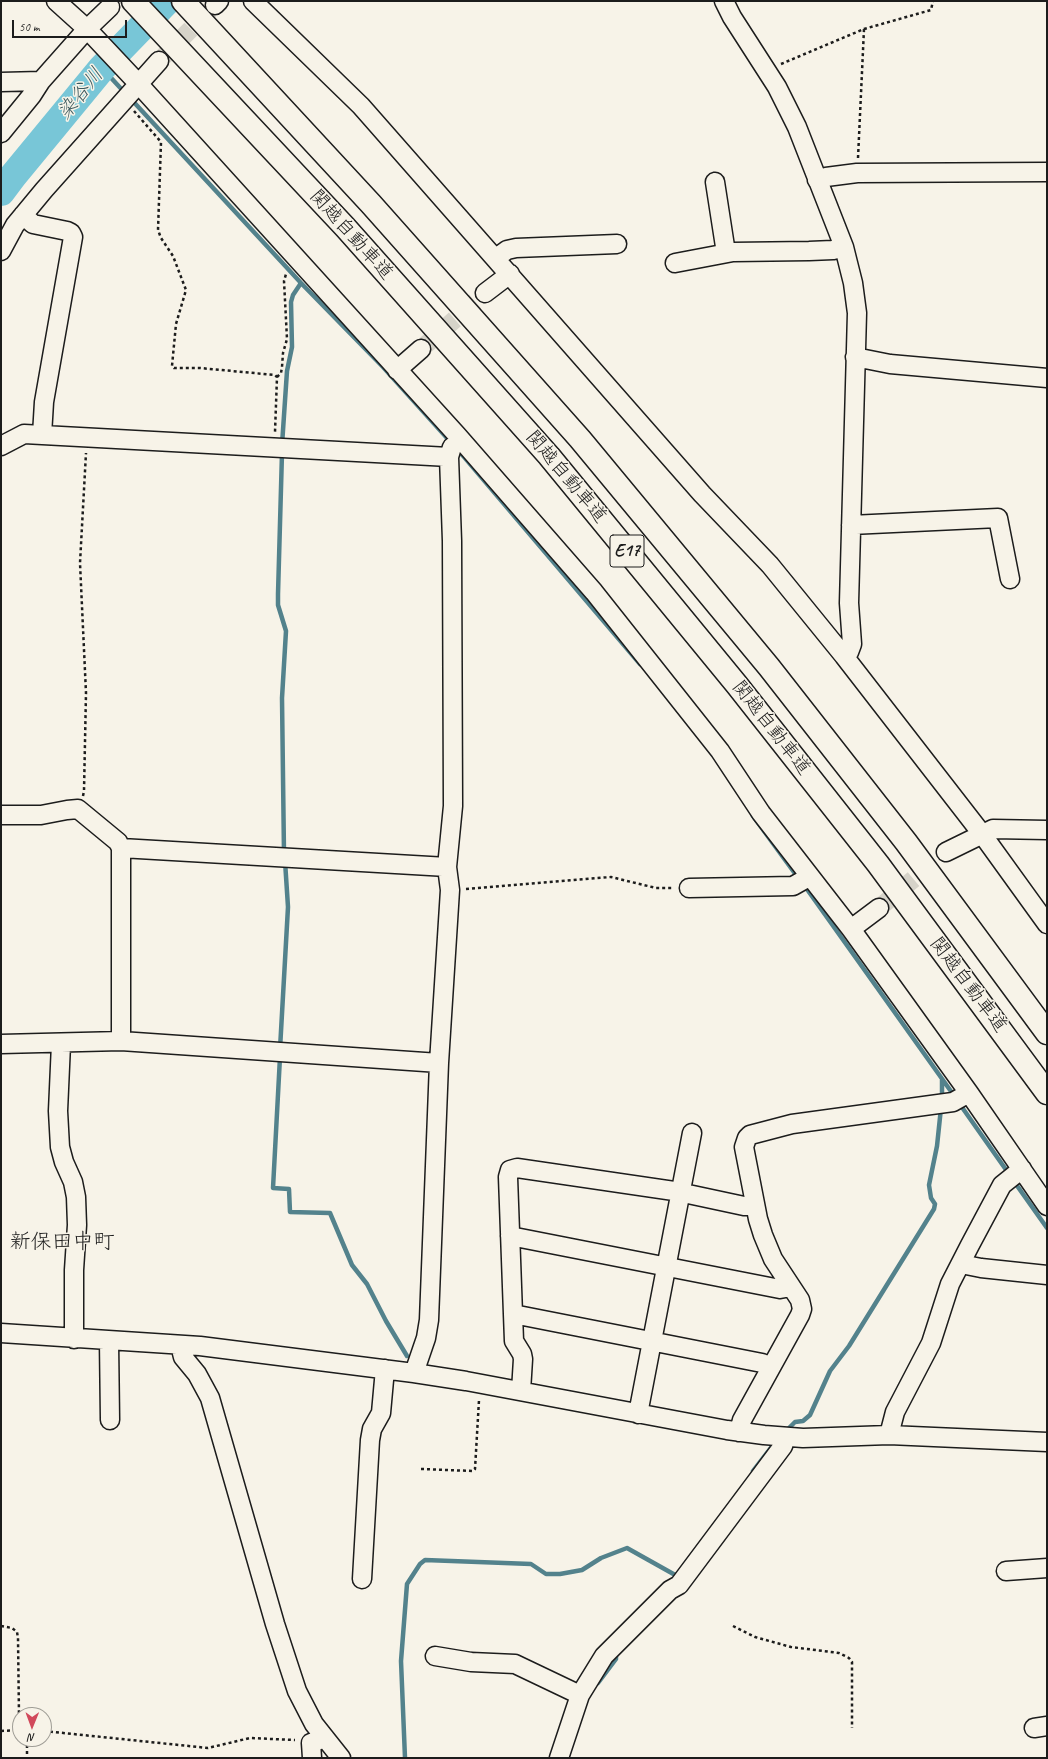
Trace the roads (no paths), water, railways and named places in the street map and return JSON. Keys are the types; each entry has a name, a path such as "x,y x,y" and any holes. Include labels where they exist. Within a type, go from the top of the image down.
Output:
{"highway":[{"name":"関越自動車道","path":"133,1 345,227 550,456 737,685 878,864 1047,1093"},
{"name":"関越自動車道","path":"189,8 371,204 580,439 778,679 906,842 1047,1033"}],"street":[{"path":"56,1 90,33 136,82 457,435 599,598 720,750 761,813 809,877 851,929 969,1093 1047,1206"},
{"path":"253,1 361,106 702,494 770,565 844,656 982,834 1047,924"},
{"path":"724,1 732,17 785,102 797,127 844,247 853,283 857,313 849,603 852,648 844,656"},
{"path":"1,133 32,95 41,81 90,33 110,7"},
{"path":"1,251 15,225 44,190 124,99 136,82 159,61"},
{"path":"1,82 41,81"},
{"path":"818,180 826,177 857,173 1047,172"},
{"path":"715,182 726,253"},
{"path":"23,216 33,224 67,231 71,233 73,237 44,402 42,435"},
{"path":"496,258 507,250 516,248 617,244"},
{"path":"675,263 726,253 832,250 844,247"},
{"path":"485,294 510,274"},
{"path":"397,370 421,349"},
{"path":"855,357 890,364 1047,378"},
{"path":"1,446 24,434 448,457"},
{"path":"414,1373 426,1338 429,1320 439,1063 450,890 446,867 453,806 452,541 448,457 457,435"},
{"path":"851,525 998,518 1010,578"},
{"path":"1,816 41,815 78,809 118,842 121,848 121,1041"},
{"path":"946,852 993,829 1047,830"},
{"path":"121,848 446,867"},
{"path":"689,888 793,886 809,877"},
{"path":"851,929 880,908"},
{"path":"1,1044 61,1044 121,1041 439,1063"},
{"path":"61,1044 58,1110 60,1147 64,1162 74,1182 76,1197 74,1339"},
{"path":"739,1432 742,1420 770,1367 802,1312 800,1300 780,1271 768,1249 758,1219 744,1147 747,1138 750,1135 792,1124 954,1102 969,1093"},
{"path":"638,1414 682,1193 692,1133"},
{"path":"521,1391 523,1359 522,1354 514,1341 510,1236 508,1172 513,1168 682,1193 744,1206 755,1206"},
{"path":"889,1435 895,1412 931,1343 950,1284 1002,1185 1022,1169"},
{"path":"510,1236 780,1289 791,1287"},
{"path":"961,1264 981,1268 1047,1275"},
{"path":"513,1314 762,1363 770,1367"},
{"path":"1,1333 180,1345 384,1369 521,1391 739,1432 786,1437 889,1435 1047,1442"},
{"path":"109,1340 110,1420"},
{"path":"180,1345 183,1357 202,1381 210,1398 292,1679 308,1714 316,1746 341,1758"},
{"path":"362,1579 370,1440 372,1429 381,1413 384,1369"},
{"path":"564,1757 580,1694 604,1656 670,1590 679,1585 783,1446 786,1437"},
{"path":"1006,1571 1047,1568"},
{"path":"435,1656 471,1662 515,1664 580,1694"}],"waterway":[{"name":"染谷川","path":"1,192 102,68 167,1"},
{"path":"102,68 125,93"},
{"path":"130,98 301,283 383,367 465,458 640,664"},
{"path":"282,445 287,371 292,347 291,302 293,295 301,283"},
{"path":"282,453 278,605 286,631 282,698 284,854"},
{"path":"753,816 799,879"},
{"path":"280,1049 288,907 285,861"},
{"path":"804,885 955,1097"},
{"path":"280,1057 273,1188 289,1189 290,1212 330,1213 352,1265 367,1284 386,1321 407,1356"},
{"path":"942,1080 942,1099"},
{"path":"959,1103 1009,1174"},
{"path":"786,1431 795,1422 803,1421 810,1415 830,1371 849,1346 934,1209 935,1204 931,1198 929,1185 937,1146 941,1108"},
{"path":"1013,1180 1047,1228"},
{"path":"753,1471 773,1445"},
{"path":"405,1758 401,1661 407,1584 420,1564 425,1560 531,1564 546,1574 560,1574 582,1570 601,1558 627,1548 677,1576"},
{"path":"598,1683 616,1659 616,1652"}],"tunnel":[{"path":"159,61 215,5"},
{"path":"421,349 485,293"},
{"path":"879,908 946,852"}],"district":[{"name":"新保田中町","path":"62,1242"}]}
